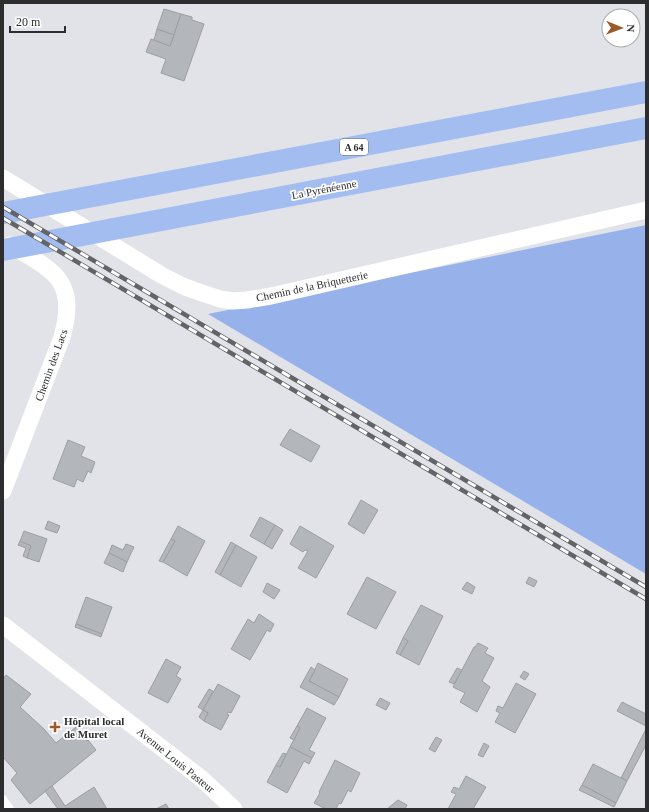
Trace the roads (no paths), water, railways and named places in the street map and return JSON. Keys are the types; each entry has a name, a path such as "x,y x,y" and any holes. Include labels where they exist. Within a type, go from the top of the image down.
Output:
{"highway":[{"name":"A 64","path":"3,213 646,92"},
{"name":"La Pyrénéenne","path":"3,250 646,128"}],"street":[{"name":"Chemin de la Briquetterie","path":"3,178 163,276 202,294 233,301 272,296 646,210"},
{"name":"Chemin des Lacs","path":"3,241 47,267 55,275 62,284 66,295 68,309 62,337 3,490"},
{"name":"Avenue Louis Pasteur","path":"3,625 202,779 234,809"}],"lane":[{"path":"3,800 10,809"}],"railway":[{"path":"3,207 646,587"},
{"path":"3,218 646,599"}],"place":[{"name":"Hôpital local de Muret","path":"55,727"}]}
